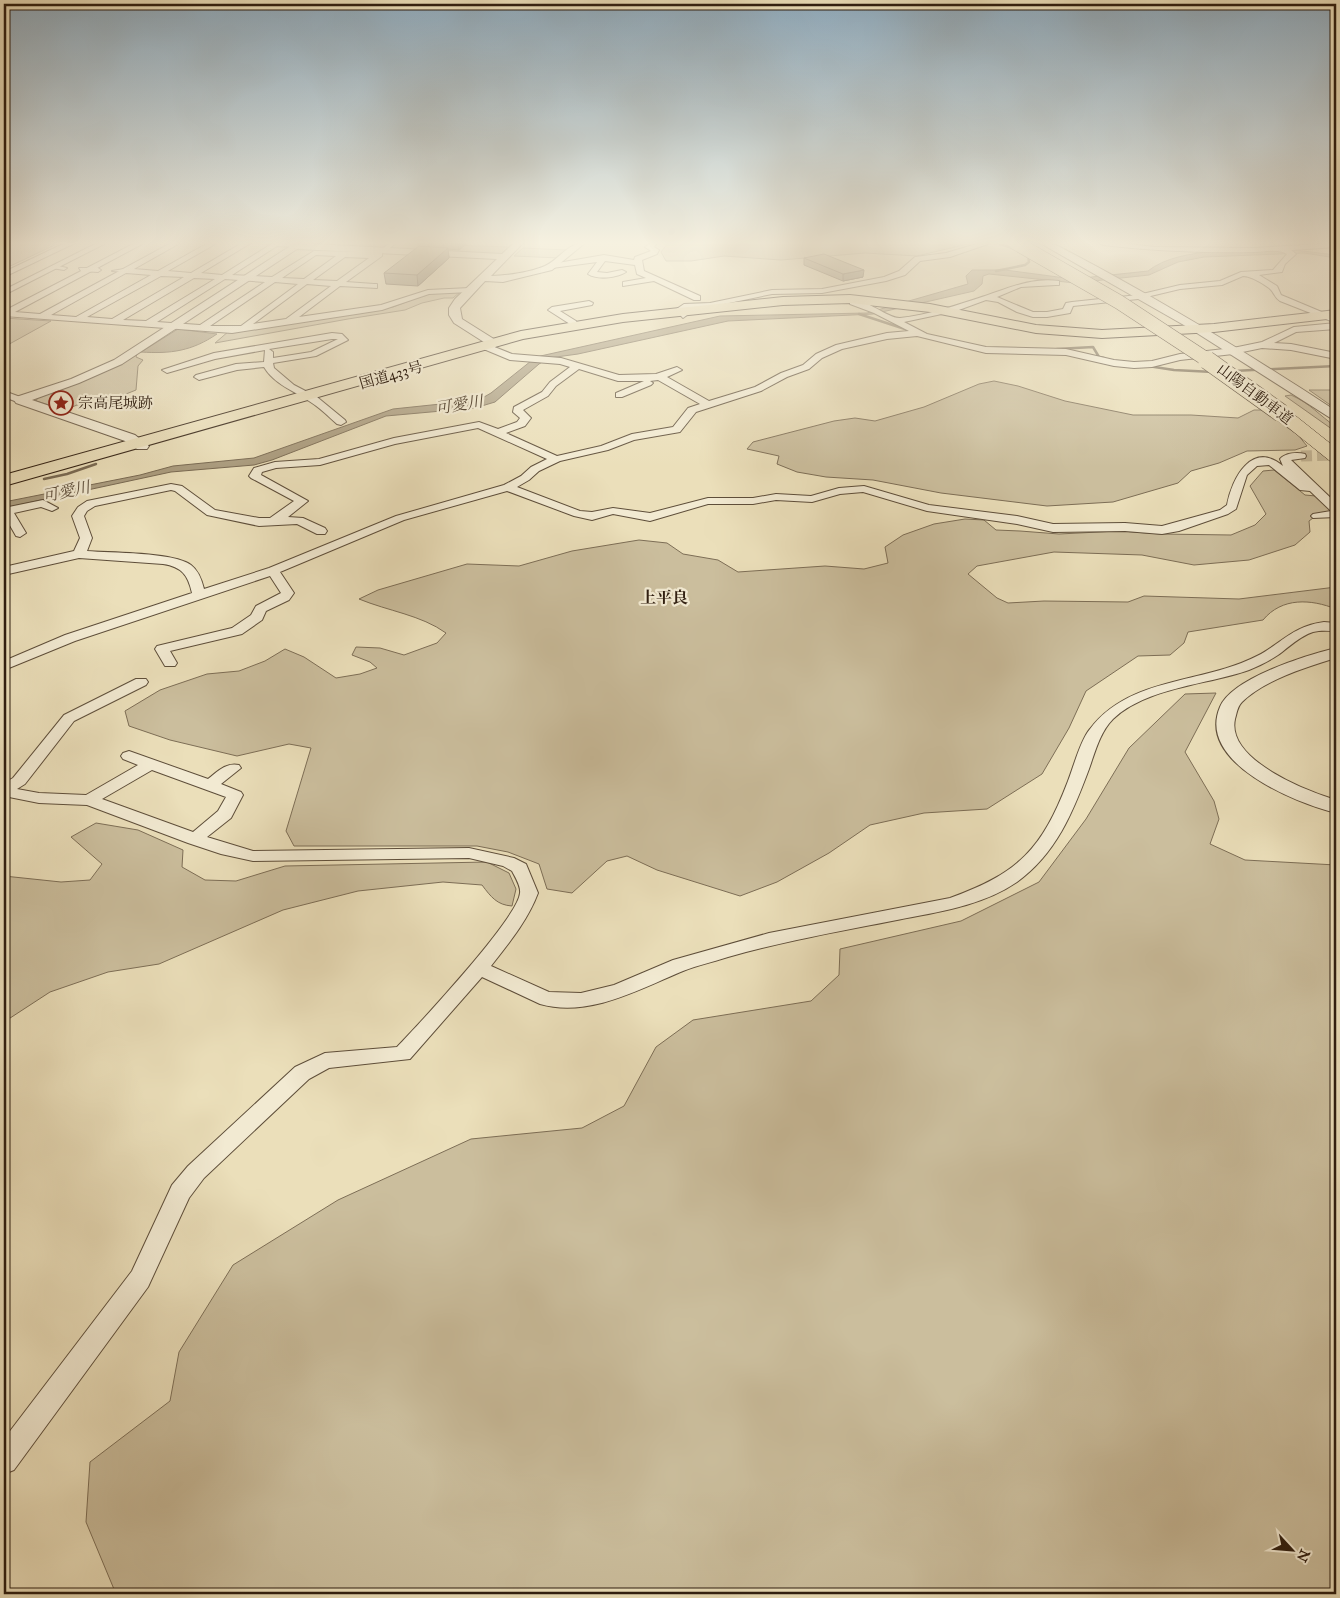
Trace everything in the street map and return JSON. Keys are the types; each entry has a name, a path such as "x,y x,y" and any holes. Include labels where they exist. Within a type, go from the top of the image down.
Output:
{"highway":[{"name":"国道433号","path":"4,481 492,343 576,324 638,318"},
{"name":"国道433号","path":"966,318 1012,328 1083,336 1140,336 1324,318"},
{"name":"山陽自動車道","path":"1145,318 1284,408"},
{"name":"山陽自動車道","path":"1159,318 1193,338 1336,446"},
{"name":"国道433号","path":"4,486 140,444"}],"street":[{"path":"48,318 241,329 313,318"},
{"path":"77,320 81,318"},
{"path":"113,322 120,318"},
{"path":"148,324 158,318"},
{"path":"4,406 75,381 104,368 185,318"},
{"path":"201,328 217,318"},
{"path":"241,329 257,318"},
{"path":"289,321 294,318"},
{"path":"455,318 462,325 492,343 510,357 549,360 618,378 642,379 658,377 677,370"},
{"path":"565,318 574,323"},
{"path":"895,318 896,321 931,338 986,350 1066,352 1127,365 1147,365 1180,357 1234,351 1262,345 1294,330 1336,326"},
{"path":"896,321 914,318"},
{"path":"1181,318 1336,416"},
{"path":"4,666 70,638 274,571 400,518 508,487 525,478 535,469 556,459 604,448 632,437 676,430 692,410 758,388 784,374 806,367 819,356 838,347 887,336 918,333"},
{"path":"167,370 205,358 332,336 339,336 344,340 313,354 238,367 199,377"},
{"path":"1262,345 1291,347 1336,356"},
{"path":"268,348 272,372 292,388 309,396 341,422"},
{"path":"498,433 522,424 526,418 518,412 518,409 545,394 553,384 577,366"},
{"path":"658,377 672,382 708,405"},
{"path":"618,395 648,383 642,379"},
{"path":"4,394 140,444"},
{"path":"271,522 287,513 302,501 255,476 259,469 275,465 328,461 394,441 476,426 484,426 556,459"},
{"path":"1301,456 1288,457 1285,460 1289,466 1336,509"},
{"path":"508,487 584,515 592,516 613,511 650,517 708,501 753,501 776,496 812,499 839,491 864,489 936,510 1017,520 1053,528 1118,527 1162,530 1216,515 1232,507 1236,486 1243,472 1255,464 1272,462 1304,488 1313,488"},
{"path":"80,554 86,538 78,516 86,506 98,501 167,487 178,488 211,513 256,522 299,520 321,531"},
{"path":"20,533 6,511 44,503 52,508"},
{"path":"1317,516 1336,514"},
{"path":"4,571 80,554 174,562 192,570 196,577 199,595"},
{"path":"170,663 162,649 238,631 257,618 260,608 283,599 288,593 274,571"},
{"path":"479,968 547,999 581,1000 619,991 680,965 769,939 953,903 984,892 1009,879 1029,864 1045,846 1066,808 1095,732 1102,720 1113,710 1168,686 1228,671 1262,659 1297,633 1311,626 1336,627"},
{"path":"4,651 18,659"},
{"path":"1336,653 1284,670 1242,693 1229,706 1224,720 1225,733 1231,746 1243,760 1285,787 1336,807"},
{"path":"4,1461 140,1279 180,1192 196,1172 302,1073 325,1061 403,1054 479,968 524,907 529,894 520,868 508,862 470,853 253,856 194,839 90,800 39,798 11,794 4,790 19,781 69,718 141,682"},
{"path":"129,756 235,795 225,814 194,839"},
{"path":"90,800 151,764"},
{"path":"209,786 233,768"}],"shaded area":[{"path":"4,318 51,321 4,347"},
{"path":"321,318 357,318 215,343 229,331"},
{"path":"137,354 136,357 143,360 138,366 136,390 106,402 77,405 65,410 36,401 38,397"},
{"path":"994,381 1018,386 1065,401 1133,415 1191,415 1238,418 1254,410 1262,410 1298,435 1307,446 1295,450 1247,451 1219,463 1191,471 1178,483 1113,502 1047,506 941,493 873,480 826,477 797,472 777,464 779,456 747,449 753,442 834,421 855,418 875,421 924,407 979,384"},
{"path":"1309,390 1336,390 1336,409"},
{"path":"1291,395 1310,406 1336,427 1336,432 1285,396"},
{"path":"1274,470 1305,495 1316,496 1333,511 1317,515 1309,521 1310,532 1295,545 1249,560 1194,565 1142,555 1054,552 977,566 968,574 997,598 1008,603 1044,601 1128,602 1144,596 1239,599 1336,587 1336,609 1317,603 1297,602 1288,604 1279,607 1263,620 1188,632 1184,643 1170,655 1138,656 1086,691 1069,728 1042,774 987,809 924,813 870,825 829,853 777,882 740,896 657,870 627,856 607,861 572,893 547,889 539,864 508,852 477,846 294,846 286,831 311,748 289,744 237,756 170,740 129,726 125,711 160,690 207,674 239,671 265,661 285,649 304,657 336,678 360,674 377,668 370,662 352,655 356,647 380,648 404,655 437,643 446,633 415,617 359,599 378,590 467,564 519,566 572,551 639,540 667,543 683,554 718,560 738,572 825,566 864,569 888,563 885,547 903,535 934,524 965,519 984,520 996,530 1059,534 1119,531 1231,535 1255,525 1266,514 1250,486 1263,471"},
{"path":"1216,693 1185,752 1214,801 1219,819 1210,844 1245,860 1336,865 1336,1594 116,1594 86,1522 90,1462 170,1401 179,1352 233,1265 338,1200 471,1139 582,1128 624,1106 656,1047 693,1020 811,1001 839,975 840,949 961,921 1039,882 1086,819 1129,748 1185,694"},
{"path":"96,823 138,830 183,850 182,867 205,880 236,881 285,866 487,862 509,873 516,889 512,906 495,900 482,885 443,882 358,891 283,910 159,964 108,972 50,992 4,1022 4,876 61,882 90,880 102,864 71,837"}],"water":[{"name":"可愛川","path":"713,318 799,318 728,321 578,354 549,358 539,364 495,402 475,408 386,416 272,460 254,465 171,472 4,508 4,502 140,475 173,466 254,458 393,409 479,400 491,393 536,357"},
{"path":"178,329 217,334 190,348 172,352 141,352"}],"waterway":[{"path":"870,318 914,332"},
{"path":"1057,349 1093,347 1099,357 1104,358"},
{"path":"1148,366 1174,370 1213,372"},
{"path":"1233,371 1336,366"},
{"name":"可愛川","path":"44,479 67,474 96,464"}],"tunnel":[{"path":"1301,456 1336,455"}],"place":[{"name":"宗高尾城跡","path":"61,403"}],"district":[{"name":"上平良","path":"664,597"}]}
